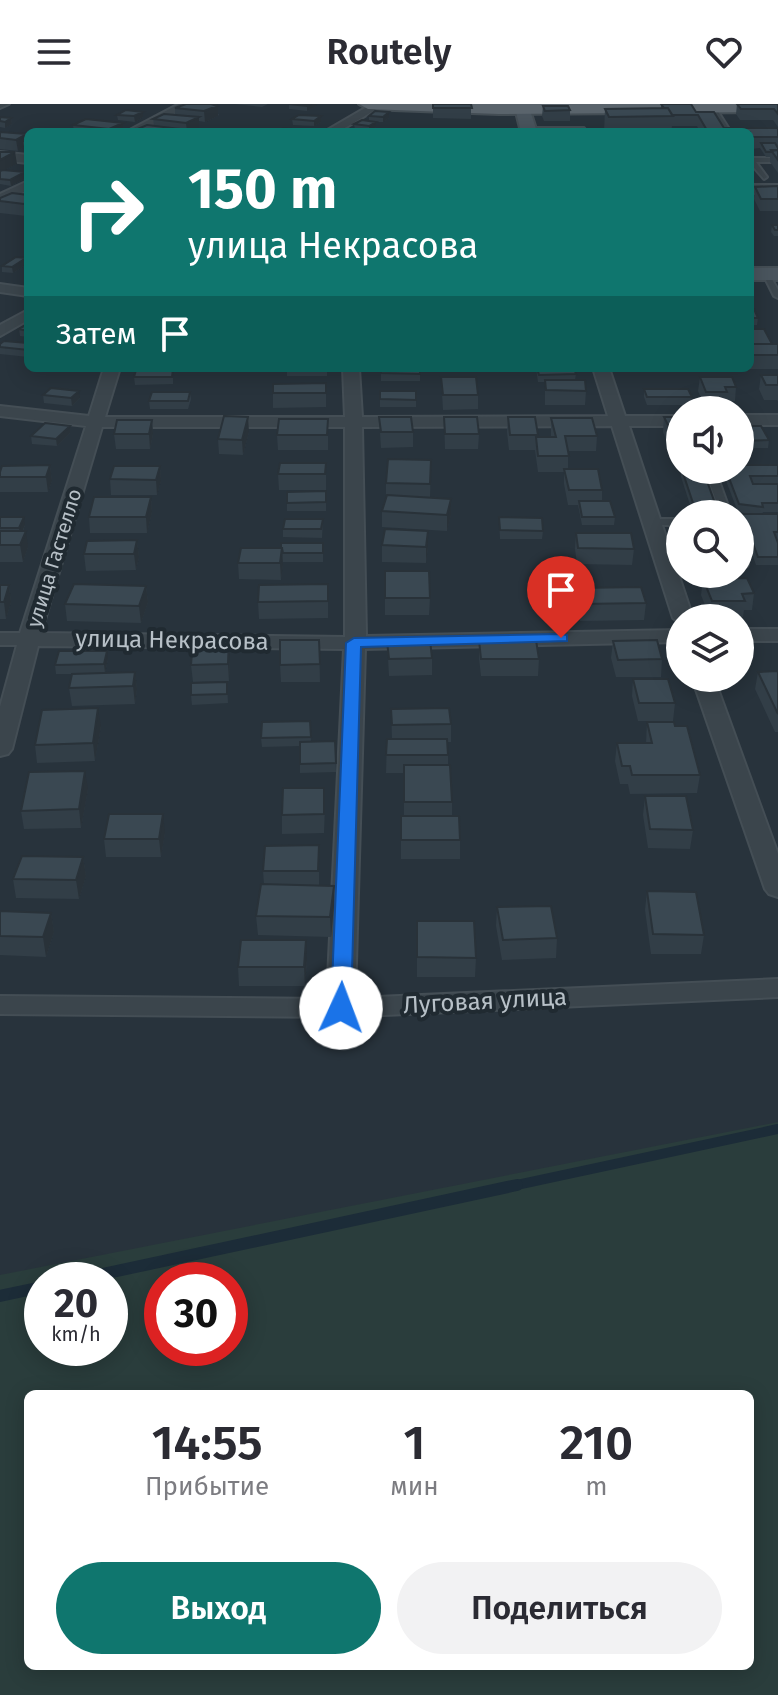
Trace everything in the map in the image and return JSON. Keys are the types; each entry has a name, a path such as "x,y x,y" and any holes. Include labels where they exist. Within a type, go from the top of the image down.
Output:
{"main road":[{"path":"368,104 778,107"},
{"path":"522,106 528,128"}],"street":[{"path":"140,128 187,104"},
{"path":"337,128 378,105"},
{"path":"0,156 24,159"},
{"path":"0,199 24,187"},
{"path":"754,189 778,189"},
{"path":"0,288 24,291"},
{"path":"0,331 24,316"},
{"name":"улица Гастелло","path":"0,749 29,639 111,372"},
{"path":"341,1008 354,643 355,422 351,372"},
{"path":"602,372 678,604"},
{"path":"0,411 97,422 666,421"},
{"path":"754,420 778,420"},
{"path":"754,635 778,635"},
{"name":"улица Некрасова","path":"0,639 354,643 666,636"},
{"path":"708,692 772,856 778,889"},
{"name":"Луговая улица","path":"0,1005 341,1008 778,988"}],"lane":[{"path":"713,108 726,128"},
{"path":"754,160 778,160"},
{"path":"754,164 764,177"},
{"path":"764,274 778,296"},
{"path":"651,522 666,522"}],"green space":[{"path":"778,1122 778,1695 0,1695 0,1275 24,1270 24,1366 128,1366 128,1262 66,1262"}],"building":[{"path":"186,104 217,106 204,111 175,108"},
{"path":"433,104 471,104 472,108 433,108"},
{"path":"661,104 691,104 696,112 714,112 724,128 706,128 698,115 672,115 668,108"},
{"path":"737,104 778,104 778,114 774,109 741,109"},
{"path":"543,106 568,106 570,110 545,111"},
{"path":"668,108 673,116 609,117 605,109"},
{"path":"126,110 143,112 134,116 117,115"},
{"path":"375,111 389,112 383,117 369,116"},
{"path":"164,114 199,117 186,123 153,119"},
{"path":"299,115 321,116 314,121 292,119"},
{"path":"86,119 123,123 111,128 73,125"},
{"path":"362,120 376,122 369,126 354,124"},
{"path":"147,125 172,128 140,128"},
{"path":"754,128 778,128 778,137 754,137"},
{"path":"0,132 24,134 16,140 0,138"},
{"path":"761,143 775,143 778,150 766,152"},
{"path":"0,152 15,152 0,160"},
{"path":"0,171 24,173 10,180 0,179"},
{"path":"778,186 778,199 761,199 755,187"},
{"path":"12,193 24,194 24,204 0,201 0,198"},
{"path":"16,257 24,258 12,267 2,266"},
{"path":"754,329 764,329 772,344 754,344"},
{"path":"4,341 24,343 24,350 0,347"},
{"path":"754,344 778,344 778,355 754,355"},
{"path":"135,372 173,372 172,377 134,377"},
{"path":"420,372 420,374 381,373"},
{"path":"538,372 576,374 539,375"},
{"path":"761,375 778,375 778,385 766,385"},
{"path":"441,377 476,377 478,395 443,395"},
{"path":"700,377 732,377 736,387 725,387 727,392 706,392"},
{"path":"545,380 585,380 586,391 546,390"},
{"path":"326,383 326,393 273,393 273,384"},
{"path":"51,388 79,391 71,398 43,395"},
{"path":"644,389 688,389 692,396 666,396 647,397"},
{"path":"380,391 416,391 416,400 380,399"},
{"path":"152,392 190,392 188,401 149,401"},
{"path":"224,416 248,417 242,440 218,439"},
{"path":"379,417 411,417 413,432 381,432"},
{"path":"444,417 477,417 479,434 445,434"},
{"path":"508,417 535,417 538,435 510,435"},
{"path":"551,418 592,418 597,436 565,436 569,456 538,456 536,437 556,437"},
{"path":"279,419 328,419 327,435 277,435"},
{"path":"117,420 152,420 149,434 114,434"},
{"path":"45,423 70,426 56,439 31,436"},
{"path":"754,426 761,426 769,440 754,441"},
{"path":"388,459 431,460 430,484 386,483"},
{"path":"280,463 326,463 325,474 278,474"},
{"path":"50,465 46,477 0,477 2,466"},
{"path":"754,465 778,465 778,476 754,476"},
{"path":"114,466 160,466 156,480 110,479"},
{"path":"564,469 598,469 602,490 569,490"},
{"path":"687,484 708,484 714,500 692,500"},
{"path":"731,484 778,484 778,503 762,503 763,507 754,506 754,500 737,500"},
{"path":"326,491 326,502 287,503 287,492"},
{"path":"387,495 451,499 447,515 382,511"},
{"path":"94,497 151,497 146,517 89,517"},
{"path":"579,501 610,501 615,517 582,517"},
{"path":"754,514 778,514 778,532 774,532 778,557 758,557 754,546"},
{"path":"0,517 24,517 19,528 0,528"},
{"path":"499,517 542,518 543,531 500,530"},
{"path":"285,519 323,519 321,529 283,529"},
{"path":"385,529 428,531 426,547 382,545"},
{"path":"0,531 26,531 20,545 0,545"},
{"path":"576,533 631,533 634,549 578,548"},
{"path":"137,540 134,554 84,554 87,541"},
{"path":"281,543 323,543 323,553 283,553"},
{"path":"241,548 282,548 280,563 238,563"},
{"path":"385,571 429,571 430,598 385,598"},
{"path":"74,584 146,586 139,606 65,604"},
{"path":"328,584 328,601 258,602 259,585"},
{"path":"0,585 9,585 4,602 0,602"},
{"path":"641,587 646,603 581,604 577,588"},
{"path":"707,588 752,588 754,593 742,594 745,601 712,601"},
{"path":"229,638 228,664 191,665 193,639"},
{"path":"280,640 319,640 320,664 280,665"},
{"path":"430,640 432,658 389,659 387,641"},
{"path":"479,640 536,640 539,659 481,659"},
{"path":"657,640 662,659 618,660 613,641"},
{"path":"59,651 107,651 104,664 55,665"},
{"path":"778,671 778,714 758,672"},
{"path":"135,672 133,686 69,688 72,674"},
{"path":"633,679 666,679 666,692 672,692 675,703 639,703"},
{"path":"227,682 227,694 191,695 191,683"},
{"path":"98,708 93,743 35,745 42,710"},
{"path":"449,708 451,724 392,725 391,709"},
{"path":"310,721 311,737 261,738 262,722"},
{"path":"647,722 674,722 675,726 687,726 700,775 632,775 630,766 622,766 617,743 652,743"},
{"path":"387,739 447,739 448,755 386,755"},
{"path":"335,741 336,763 300,764 300,742"},
{"path":"404,765 450,765 452,802 404,802"},
{"path":"85,771 79,809 21,811 29,772"},
{"path":"283,788 324,788 324,814 282,815"},
{"path":"645,796 686,796 693,830 650,829"},
{"path":"109,814 163,814 159,839 104,839"},
{"path":"401,816 459,816 460,840 401,840"},
{"path":"319,845 318,871 263,871 265,846"},
{"path":"22,856 83,857 76,880 13,879"},
{"path":"261,884 334,886 330,917 256,916"},
{"path":"647,891 696,892 704,935 653,934"},
{"path":"551,906 557,938 503,940 497,907"},
{"path":"0,911 51,913 43,937 0,936"},
{"path":"417,921 474,921 476,958 417,957"},
{"path":"241,940 306,940 304,967 238,967"}],"waterway":[{"path":"507,1187 778,1129"},
{"path":"128,1269 517,1185"},
{"path":"0,1296 24,1291"}],"route":[{"path":"341,1008 354,643 561,638"}]}
